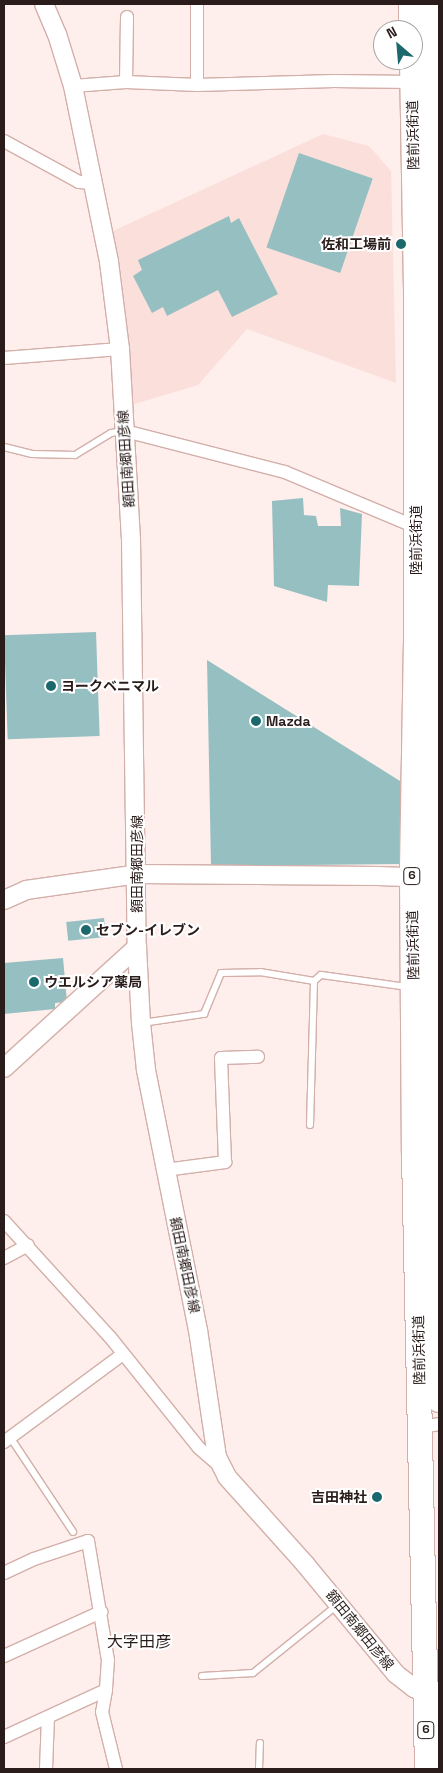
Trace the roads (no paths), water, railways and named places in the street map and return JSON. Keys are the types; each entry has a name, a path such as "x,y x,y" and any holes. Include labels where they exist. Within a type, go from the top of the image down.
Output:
{"highway":[{"path":"410,4 411,20"},
{"name":"陸前浜街道","path":"427,1769 432,1691 429,1155 436,1026 437,895 430,295 431,4"},
{"name":"陸前浜街道","path":"412,71 430,295 416,527 412,877 414,988 429,1155 439,1400"}],"main road":[{"name":"額田南郷田彦線","path":"44,4 57,34 73,86 109,262 120,349 131,539 138,874 137,947 141,1023 146,1070 198,1330 214,1444 221,1466 396,1674 414,1688 432,1691"},
{"path":"4,900 35,888 138,874 412,877 437,895"},
{"path":"4,1068 137,947"}],"street":[{"path":"197,4 197,85"},
{"path":"126,82 127,17"},
{"path":"73,86 126,82 197,85 334,81 412,71"},
{"path":"4,141 79,182 94,183"},
{"path":"4,358 120,349"},
{"path":"125,431 285,472 416,527"},
{"path":"165,1170 225,1162 221,1058 258,1057"},
{"path":"4,1221 28,1245 123,1354 199,1448 221,1466"},
{"path":"4,1258 28,1245"},
{"path":"7,1439 123,1354"},
{"path":"4,1573 34,1559 88,1541 108,1660 102,1712 116,1769"},
{"path":"4,1656 101,1612"},
{"path":"4,1737 106,1690"},
{"path":"46,1769 48,1718"}],"lane":[{"path":"4,448 32,454 75,455 111,433 125,431"},
{"path":"141,1023 204,1014 221,972 260,972 314,981"},
{"path":"310,1125 314,981 321,975 414,988"},
{"path":"7,1439 73,1532"},
{"path":"202,1676 253,1673 338,1604"},
{"path":"259,1769 260,1742"}],"place":[{"name":"佐和工場前","path":"401,244"},
{"name":"ヨークベニマル","path":"51,686"},
{"name":"Mazda","path":"256,721"},
{"name":"セブン-イレブン","path":"86,930"},
{"name":"ウエルシア薬局","path":"34,982"},
{"name":"吉田神社","path":"377,1497"}],"district":[{"name":"大字田彦","path":"139,1642"}]}
